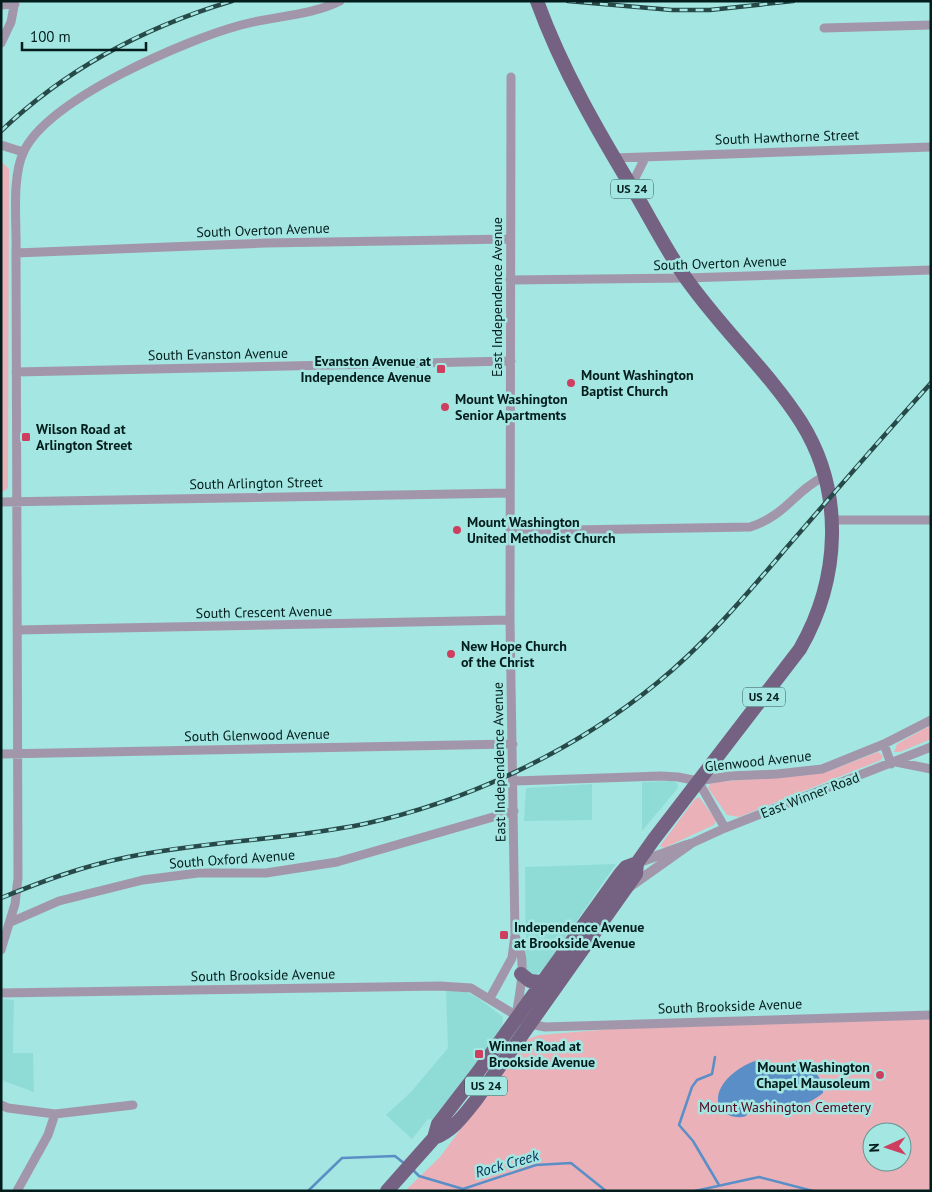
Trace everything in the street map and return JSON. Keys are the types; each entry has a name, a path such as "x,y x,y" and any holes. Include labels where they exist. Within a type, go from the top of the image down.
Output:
{"main road":[{"name":"US 24","path":"537,1 560,60 581,100 686,278 716,319 794,412 809,437 825,476 838,520 828,580 820,608 808,635 783,673 698,781 637,863 636,874 625,890"},
{"name":"East Winner Road","path":"390,1188 434,1138 438,1124 478,1072 620,874 626,867 637,863"},
{"name":"East Winner Road","path":"434,1138 458,1123 625,890"},
{"path":"587,918 599,926"},
{"path":"521,974 530,981 541,982"}],"street":[{"path":"1,950 11,922 18,878 16,253 17,179 24,152 32,137 46,123 92,91 138,65 179,47 240,25 340,1"},
{"path":"1,5 15,3 12,22 1,43"},
{"path":"824,28 931,25"},
{"name":"East Independence Avenue","path":"490,998 512,958 515,935 510,620 511,77"},
{"path":"1,145 24,152"},
{"name":"South Hawthorne Street","path":"614,158 645,158 655,155 931,147"},
{"path":"630,186 645,158"},
{"name":"South Overton Avenue","path":"16,253 266,243 510,239"},
{"name":"South Overton Avenue","path":"510,280 686,278 931,270"},
{"name":"South Evanston Avenue","path":"16,372 511,361"},
{"path":"511,531 750,527 778,515 812,482 825,476"},
{"name":"South Arlington Street","path":"1,502 510,494"},
{"path":"838,520 931,520"},
{"name":"South Crescent Avenue","path":"17,630 510,620"},
{"path":"931,720 884,744 894,763 931,769"},
{"name":"South Glenwood Avenue","path":"1,754 513,744"},
{"name":"Glenwood Avenue","path":"698,781 730,776 777,774 822,769 884,744"},
{"name":"East Winner Road","path":"637,863 673,848 690,844 725,828 894,763 931,746"},
{"path":"514,781 661,776 698,781 725,828"},
{"name":"South Oxford Avenue","path":"11,922 60,901 143,880 198,873 266,873 337,862 514,811"},
{"name":"East Winner Road","path":"625,890 642,880 690,844"},
{"name":"East Independence Avenue","path":"515,935 522,951 516,1017"},
{"name":"South Brookside Avenue","path":"1,993 440,986 472,988 490,998 516,1017 530,1024 545,1027 931,1015"},
{"path":"1,1105 8,1108 55,1114 133,1105"},
{"path":"17,1191 48,1135 55,1114"}],"shaded area":[{"path":"671,781 677,783 678,788 642,831 642,782"},
{"path":"592,784 592,820 524,821 526,788"},
{"path":"616,864 542,971 533,976 526,970 525,867"},
{"path":"446,990 466,992 478,998 503,1017 502,1030 435,1120 428,1119 412,1139 386,1115 411,1092 448,1048"},
{"path":"1,999 14,1000 13,1053 33,1053 34,1092 1,1080"},
{"path":"758,1060 775,1070 779,1070 795,1061 807,1065 817,1074 823,1087 823,1093 809,1102 795,1107 780,1107 764,1101 749,1109 746,1116 736,1117 723,1112 718,1104 718,1098 719,1091 727,1079 739,1069"}],"green space":[{"path":"1,161 9,169 8,488 1,493"},
{"path":"931,725 931,739 900,752 894,752 897,744"},
{"path":"878,752 883,756 881,760 739,817 727,815 708,788 710,784 715,782 807,775 829,771"},
{"path":"699,797 716,820 714,825 664,848 660,846 695,799"},
{"name":"Mount Washington Cemetery","path":"931,1019 931,1191 405,1191 440,1157 521,1047 528,1039 539,1035 636,1027"}],"waterway":[{"path":"715,1057 712,1074 697,1080 692,1087 679,1125 693,1141 719,1185"},
{"name":"Rock Creek","path":"308,1191 342,1158 395,1156 405,1164"},
{"name":"Rock Creek","path":"413,1170 419,1176 463,1189 536,1165 571,1163 606,1191"},
{"name":"Rock Creek","path":"695,1191 759,1177 813,1191"}],"railway":[{"path":"1,131 26,108 53,88 109,52 168,23 232,1"},
{"path":"568,1 672,10 710,10 793,1"},
{"path":"1,898 63,874 128,857 187,847 335,829 403,814 481,787 556,751 625,708 675,668 709,635 931,383"}],"place":[{"name":"Evanston Avenue at Independence Avenue","path":"441,369"},
{"name":"Mount Washington Baptist Church","path":"571,383"},
{"name":"Mount Washington Senior Apartments","path":"445,407"},
{"name":"Wilson Road at Arlington Street","path":"26,437"},
{"name":"Mount Washington United Methodist Church","path":"457,530"},
{"name":"New Hope Church of the Christ","path":"451,654"},
{"name":"Independence Avenue at Brookside Avenue","path":"504,935"},
{"name":"Winner Road at Brookside Avenue","path":"479,1054"},
{"name":"Mount Washington Chapel Mausoleum","path":"880,1075"}]}
